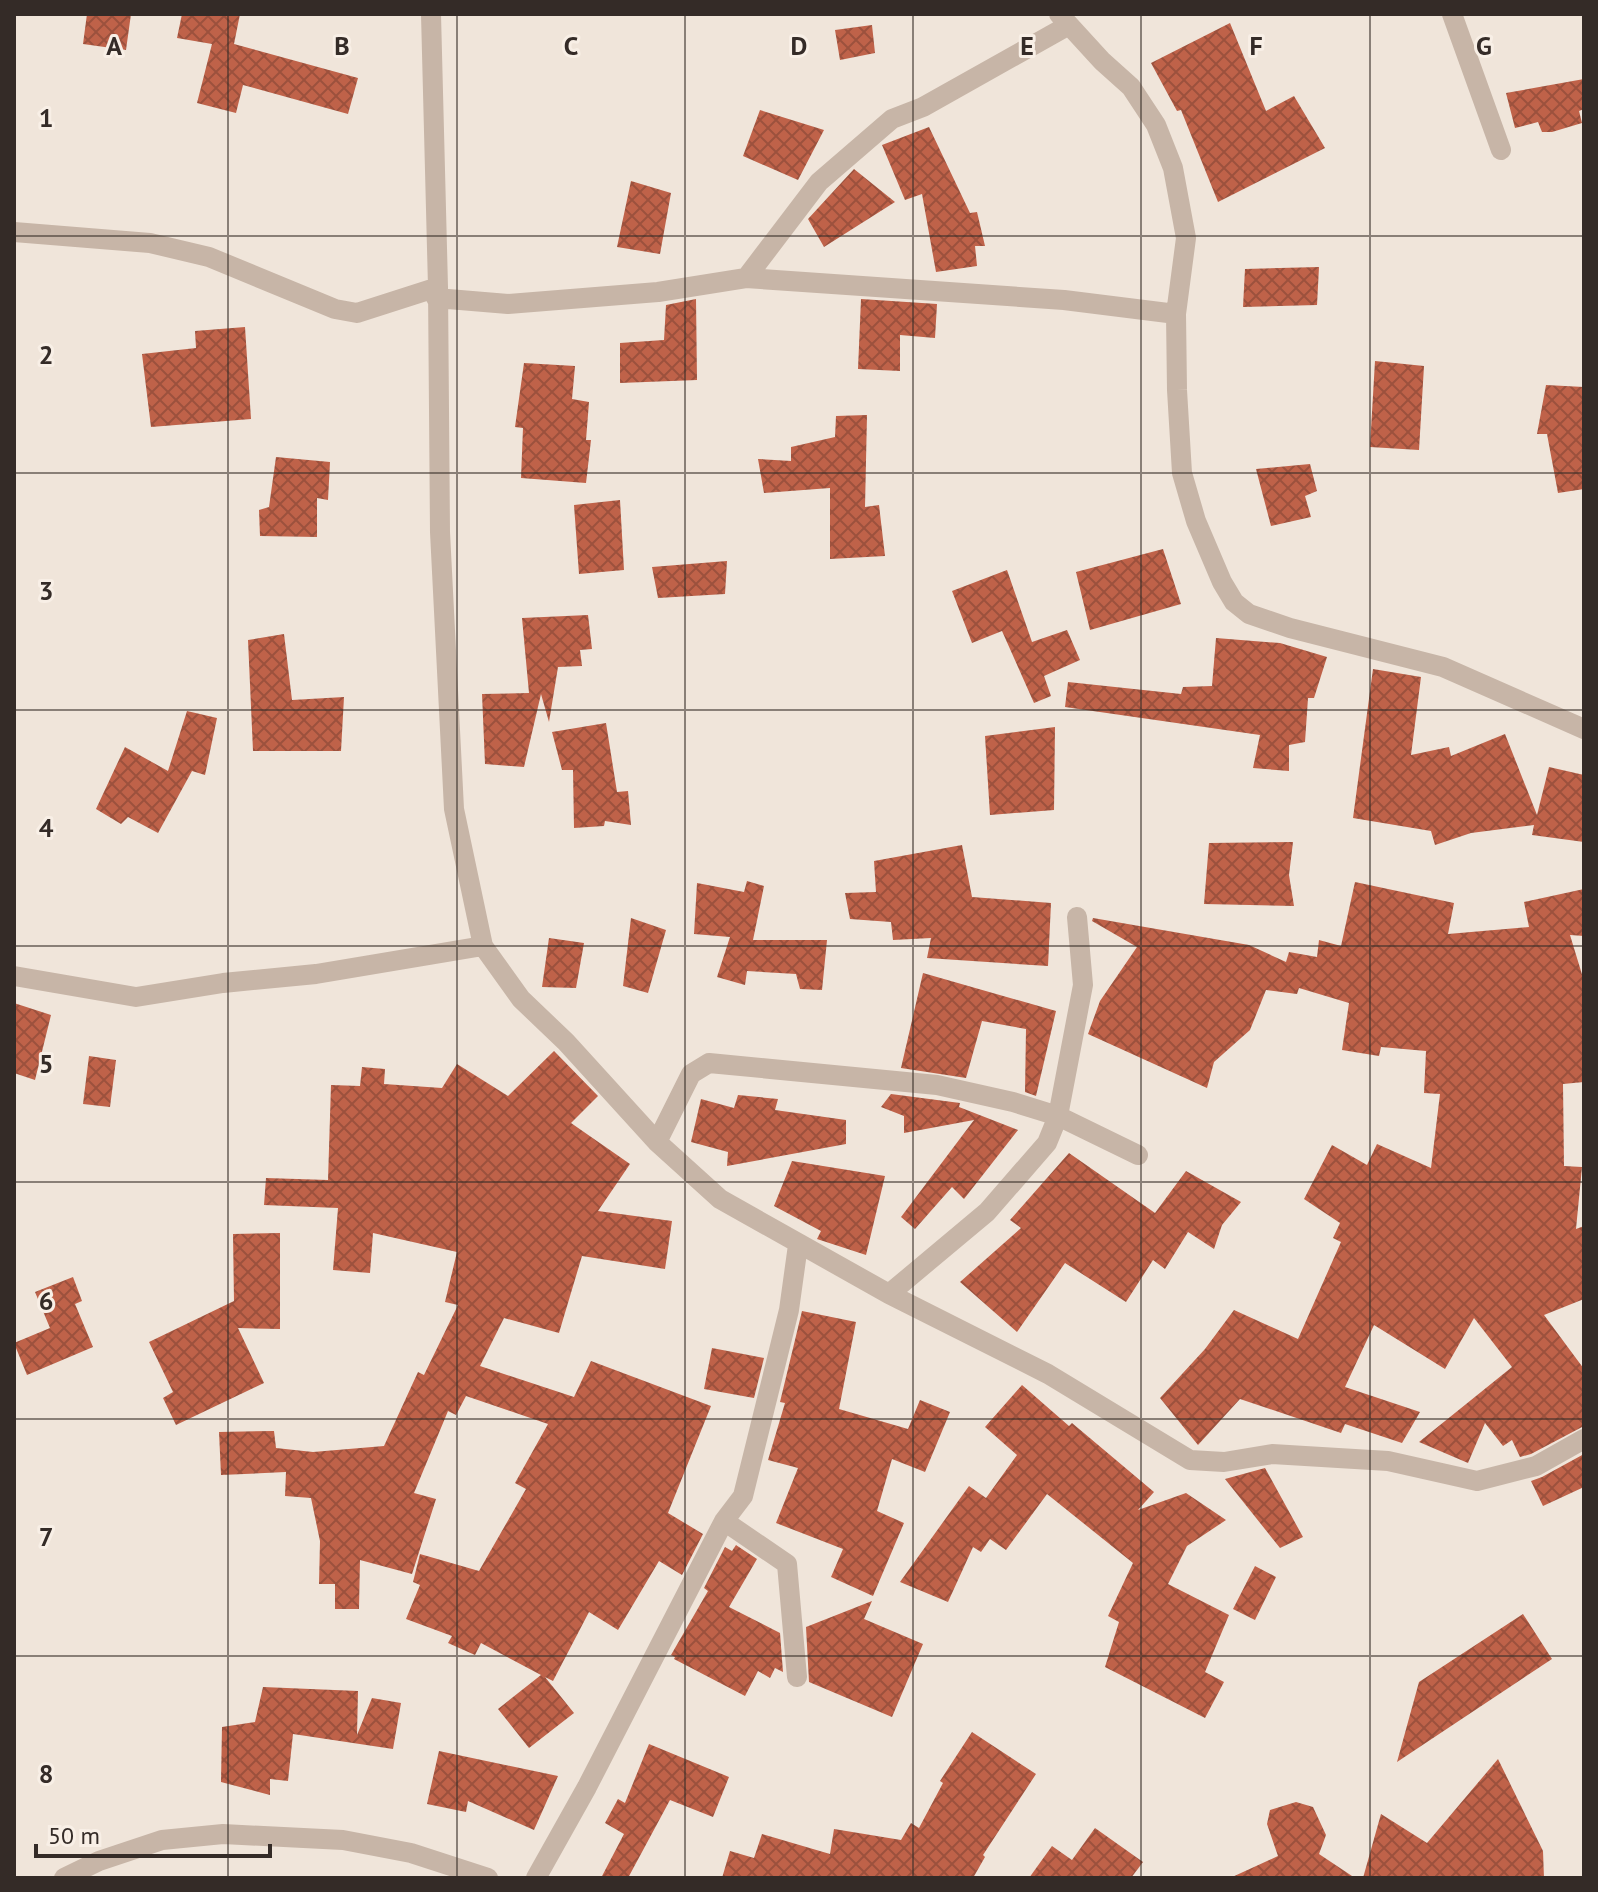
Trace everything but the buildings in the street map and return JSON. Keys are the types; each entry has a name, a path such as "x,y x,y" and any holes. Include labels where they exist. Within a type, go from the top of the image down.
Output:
{"street":[{"path":"431,14 440,532 454,809 483,946 521,999 566,1042 657,1142 720,1199 889,1294 1048,1374 1190,1460 1224,1462 1272,1454 1388,1461 1477,1481 1536,1466 1584,1439"},
{"path":"1452,14 1501,150"},
{"path":"746,278 819,182 882,127 892,119 923,107 1064,19 1102,61 1131,87 1156,125 1173,168 1186,238 1176,314 1182,473 1196,521 1234,602 1249,614 1290,628 1443,667 1584,729"},
{"path":"14,232 165,246 209,257 335,309 357,313 437,293 508,304 658,292 746,278 1064,300 1176,314"},
{"path":"889,1294 987,1212 1047,1143 1058,1116 1083,985 1077,917"},
{"path":"14,976 136,997 223,983 330,972 483,946"},
{"path":"657,1142 691,1074 709,1063 937,1085 1058,1116 1138,1155"},
{"path":"536,1878 587,1787 724,1521 743,1496 789,1310 798,1245"},
{"path":"724,1521 787,1564 797,1677"},
{"path":"64,1878 99,1861 162,1840 223,1834 343,1840 411,1853 488,1878"}]}
